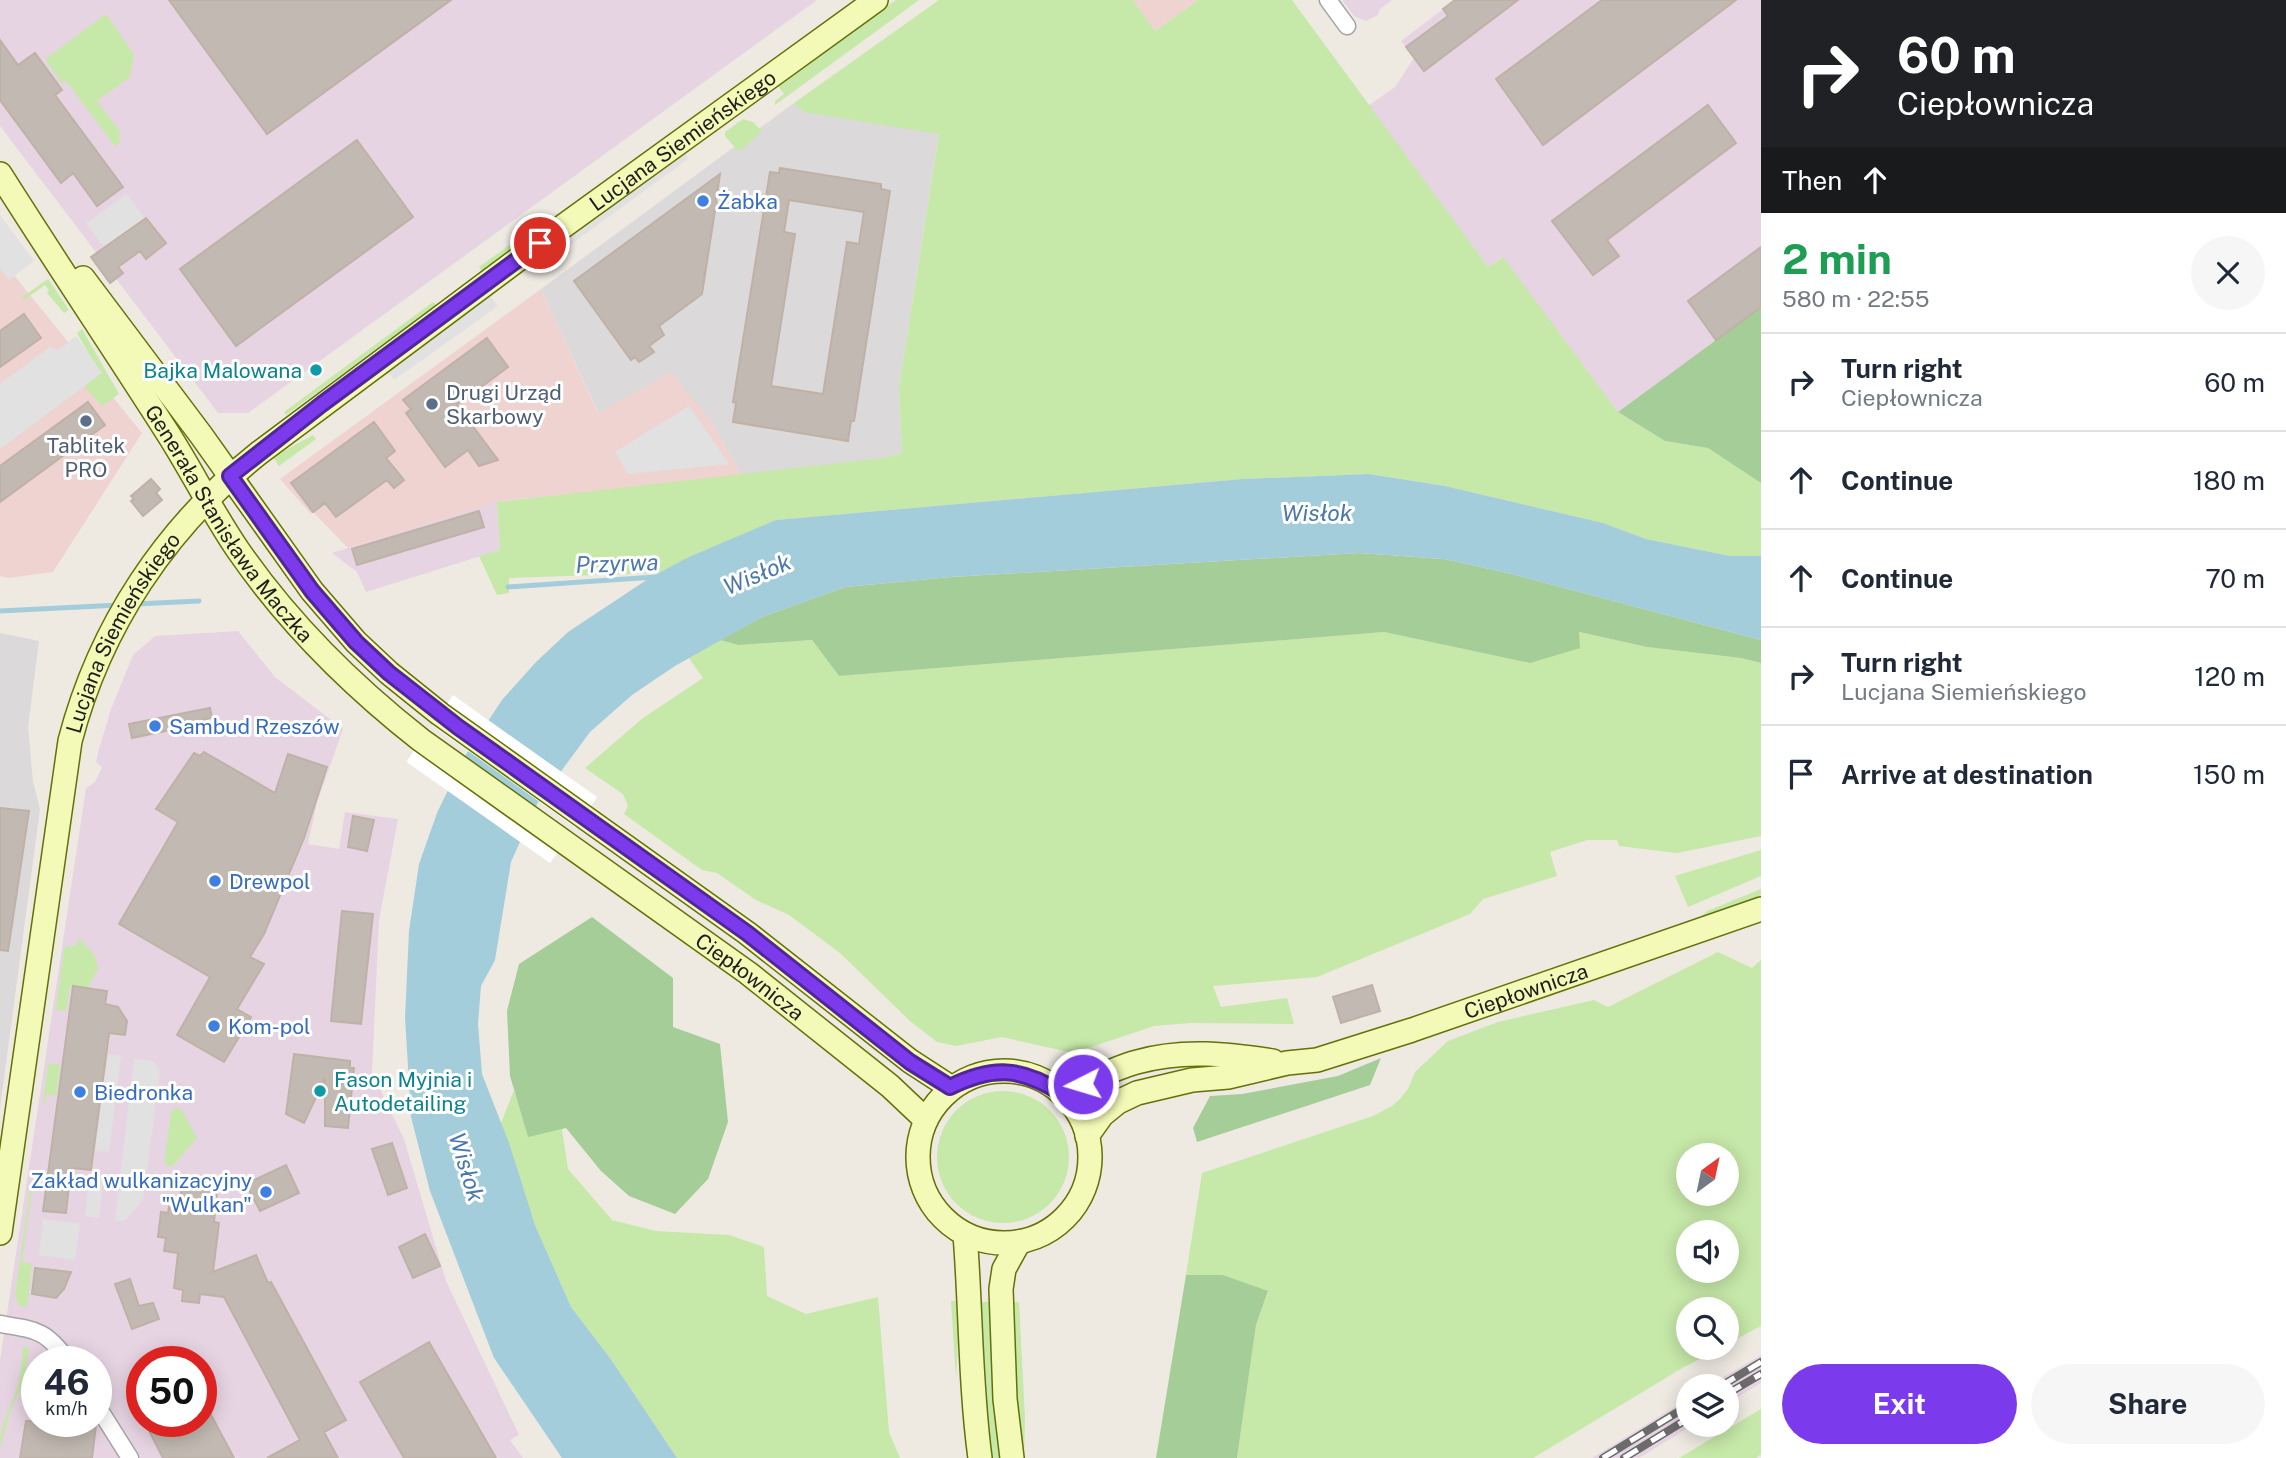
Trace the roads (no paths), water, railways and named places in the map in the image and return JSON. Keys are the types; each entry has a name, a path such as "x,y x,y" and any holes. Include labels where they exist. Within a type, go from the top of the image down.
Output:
{"main road":[{"name":"Lucjana Siemieńskiego","path":"0,1233 6,1140 70,741 89,680 113,626 154,562 230,476 322,404 876,0"},
{"name":"Generała Stanisława Maczka","path":"0,173 129,336 312,591 356,642 440,714 583,817"},
{"name":"Generała Stanisława Maczka","path":"0,173 179,450 238,550 298,626 362,692 421,740 565,842"},
{"name":"Ciepłownicza","path":"583,817 747,933 910,1062 950,1087"},
{"name":"Ciepłownicza","path":"565,842 748,974 890,1086 926,1120"},
{"name":"Ciepłownicza","path":"1087,1136 1110,1108 1137,1093 1192,1080 1228,1077 1287,1063 1317,1060 1412,1030 1761,908"},
{"name":"Ciepłownicza","path":"1061,1093 1136,1062 1167,1056 1231,1054 1287,1063"},
{"path":"994,1071 1018,1073 1041,1080 1061,1093 1073,1105 1082,1120 1090,1156 1088,1175 1078,1201 1060,1222 1048,1231 1019,1242 992,1242 965,1234 943,1219 928,1197 919,1172 918,1146 926,1120 940,1097 950,1087 971,1076 994,1071"},
{"path":"965,1234 970,1289 973,1405 980,1458"},
{"path":"1012,1458 1005,1399 1001,1289 1004,1269 1019,1242"}],"street":[{"path":"1328,0 1347,26"},
{"path":"0,1324 36,1330 48,1337 56,1346"},
{"path":"112,1429 130,1458"}],"water":[{"name":"Wisłok","path":"1369,474 1445,486 1603,523 1646,539 1730,556 1761,556 1761,640 1512,574 1444,559 1359,553 951,577 845,587 762,617 675,666 632,695 590,732 537,804 511,862 495,960 481,986 478,1024 482,1074 509,1143 535,1225 571,1307 610,1358 677,1458 562,1458 494,1358 430,1191 411,1117 405,1017 409,931 419,864 437,813 463,759 502,700 568,632 651,577 689,557 776,520 1242,479"}],"waterway":[{"name":"Przyrwa","path":"508,587 655,577"},
{"name":"Przyrwa","path":"136,604 199,601"},
{"name":"Przyrwa","path":"0,611 119,605"}],"railway":[{"path":"1739,1375 1761,1362"},
{"path":"1739,1387 1761,1374"},
{"path":"1603,1458 1676,1413"},
{"path":"1624,1458 1676,1426"}],"place":[{"name":"Żabka","path":"703,201"},
{"name":"Bajka Malowana","path":"316,370"},
{"name":"Drugi Urząd Skarbowy","path":"432,404"},
{"name":"Tablitek PRO","path":"86,421"},
{"name":"Sambud Rzeszów","path":"155,726"},
{"name":"Drewpol","path":"215,881"},
{"name":"Kom-pol","path":"214,1026"},
{"name":"Fason Myjnia i Autodetailing","path":"320,1091"},
{"name":"Biedronka","path":"80,1092"},
{"name":"Zakład wulkanizacyjny \"Wulkan\"","path":"266,1192"}]}
